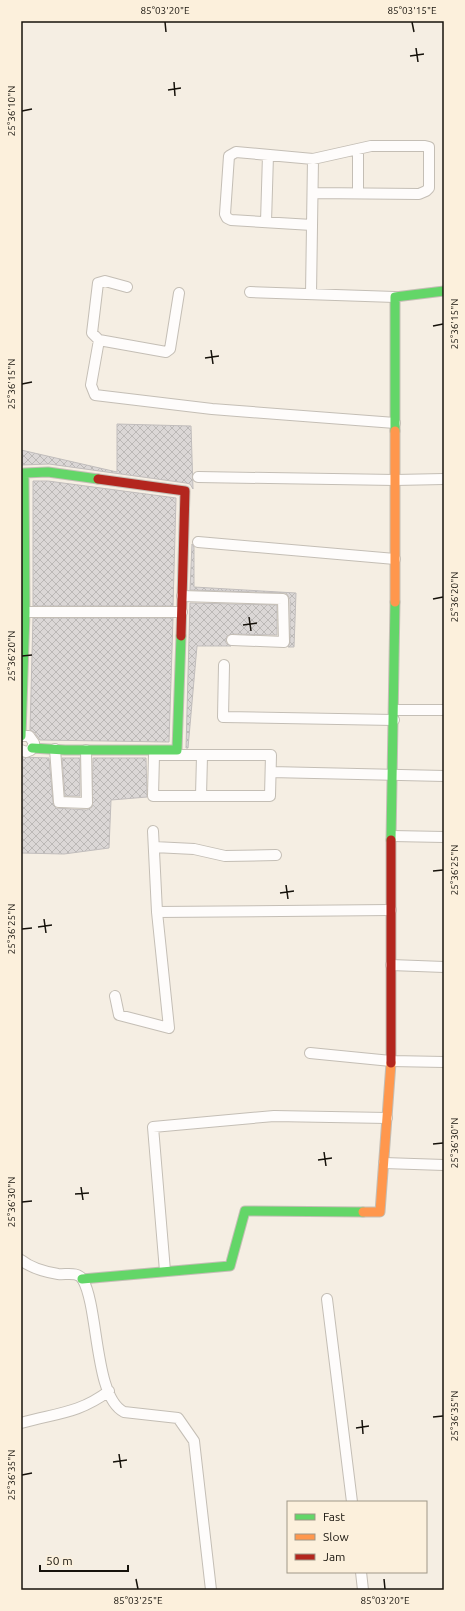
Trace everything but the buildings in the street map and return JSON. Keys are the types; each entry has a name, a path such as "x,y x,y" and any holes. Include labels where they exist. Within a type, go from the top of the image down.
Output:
{"street":[{"path":"312,193 419,194 429,188 429,147 371,146 313,159 236,152 229,156 225,214 227,218 231,220 312,225"},
{"path":"358,149 358,193"},
{"path":"266,222 268,155"},
{"path":"311,294 313,159"},
{"path":"127,288 105,281 98,283 92,333 99,340 166,352 170,349 179,293"},
{"path":"250,292 394,297 444,291"},
{"path":"82,1279 230,1266 245,1211 380,1212 391,1061 395,559 394,297"},
{"path":"99,340 91,385 95,395 212,409 395,423"},
{"path":"21,750 26,752 32,748 86,750 177,750 185,491 48,472 24,473 25,612 21,736 26,735 31,738 34,743 32,748"},
{"path":"198,477 395,480 444,479"},
{"path":"198,542 395,559"},
{"path":"182,596 283,599 284,642 232,640"},
{"path":"25,612 182,612"},
{"path":"224,665 223,717 394,715 444,710"},
{"path":"55,749 59,802 87,803 86,750"},
{"path":"154,755 202,756 271,755 270,796 153,796 154,755"},
{"path":"201,796 202,756"},
{"path":"271,772 444,776"},
{"path":"115,996 119,1016 169,1028 157,912 153,831"},
{"path":"392,836 444,837"},
{"path":"154,847 194,849 225,856 276,856"},
{"path":"157,912 392,910"},
{"path":"391,965 444,967"},
{"path":"310,1053 391,1061 444,1062"},
{"path":"165,1271 153,1127 274,1116 387,1118"},
{"path":"384,1163 444,1165"},
{"path":"21,1260 35,1268 59,1274 75,1274 82,1279 87,1291 99,1355 108,1391 118,1409 124,1412 178,1418 194,1442 211,1590"},
{"path":"327,1299 352,1501"},
{"path":"21,1423 75,1411 94,1402 108,1391"},
{"path":"361,1573 363,1590"}],"traffic: fast":[{"path":"395,431 395,297 444,291"},
{"path":"21,736 25,612 24,473 48,472 98,479"},
{"path":"391,840 395,602"},
{"path":"32,748 65,750 177,750 181,636"},
{"path":"82,1279 230,1266 245,1211 363,1212"}],"traffic: slow":[{"path":"395,431 395,602"},
{"path":"363,1212 380,1212 391,1063"}],"traffic: jam":[{"path":"98,479 185,491 181,636"},
{"path":"391,840 391,1063"}]}
